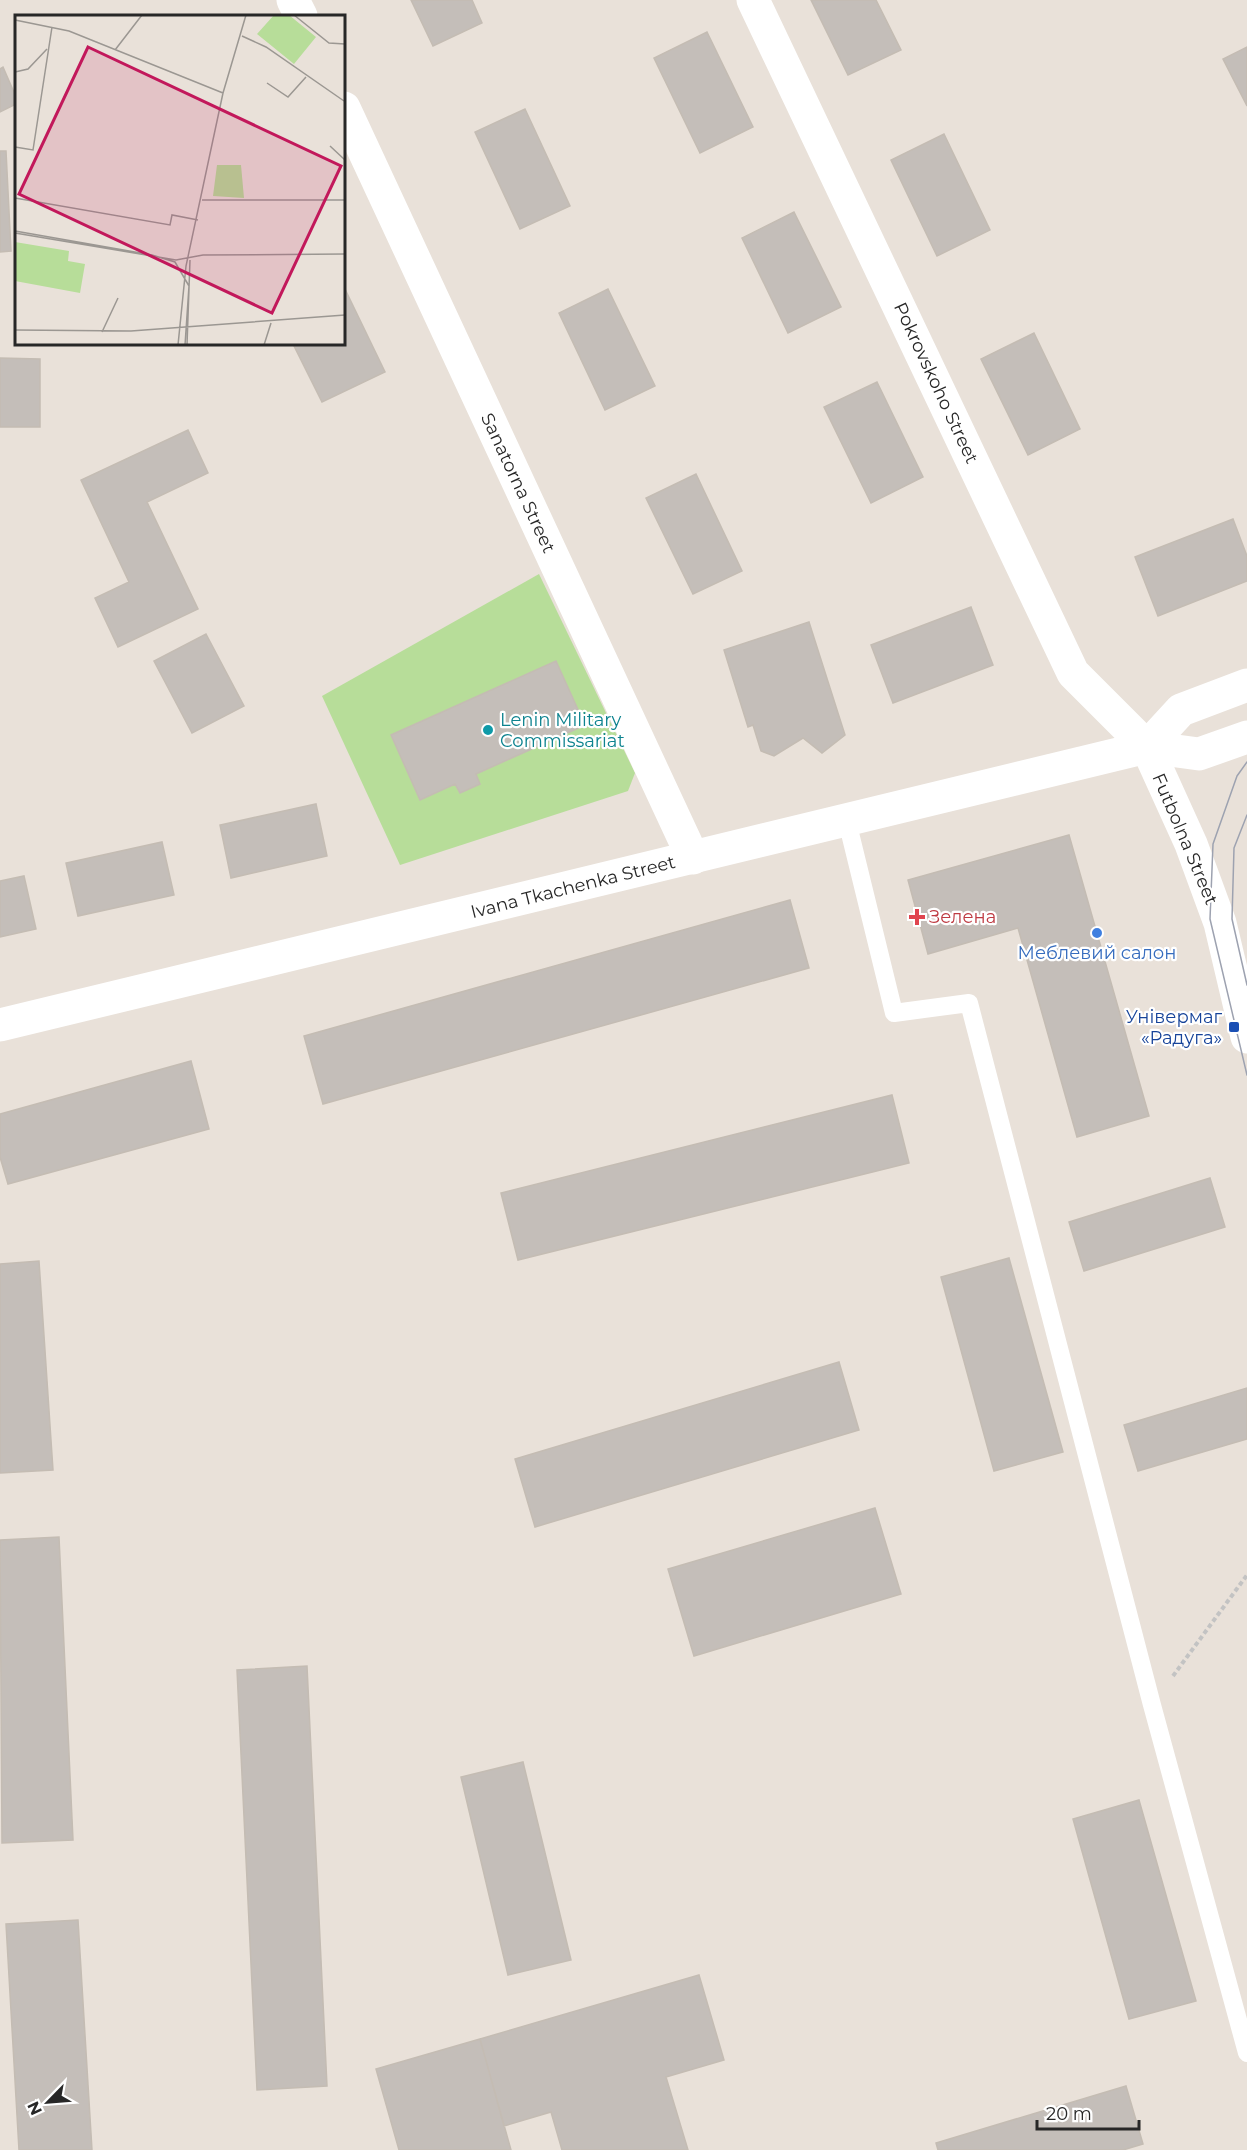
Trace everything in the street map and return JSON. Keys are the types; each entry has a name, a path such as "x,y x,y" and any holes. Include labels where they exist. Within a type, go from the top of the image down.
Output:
{"street":[{"path":"293,0 300,15"},
{"name":"Pokrovskoho Street","path":"753,0 1073,673 1147,747"},
{"name":"Sanatorna Street","path":"345,110 693,858"},
{"path":"1147,747 1181,710 1247,685"},
{"name":"Ivana Tkachenka Street","path":"0,1025 1147,747 1199,754 1247,737"},
{"name":"Futbolna Street","path":"1147,747 1191,844 1214,906 1247,1037"}],"lane":[{"path":"847,821 894,1013 969,1003 1152,1705 1247,2053"}],"path":[{"path":"1152,1705 1247,1575"}],"green space":[{"path":"539,574 635,773 628,791 400,865 322,696"}],"building":[{"path":"411,0 472,0 482,23 433,46"},
{"path":"811,0 876,0 901,50 848,75"},
{"path":"707,32 753,127 700,153 654,58"},
{"path":"1247,47 1247,106 1223,59"},
{"path":"3,67 15,95 15,104 0,112 0,69"},
{"path":"525,109 570,206 520,229 475,132"},
{"path":"944,134 990,230 937,256 891,160"},
{"path":"0,151 6,151 11,251 0,252"},
{"path":"794,212 841,307 788,333 742,238"},
{"path":"345,289 385,372 322,402 294,345 345,345"},
{"path":"608,289 655,386 605,410 559,313"},
{"path":"1034,333 1080,429 1028,455 981,359"},
{"path":"0,358 40,359 40,427 0,427"},
{"path":"877,382 923,477 871,503 824,407"},
{"path":"188,430 208,473 147,502 198,609 118,647 95,598 129,582 81,480"},
{"path":"696,474 742,571 693,594 646,498"},
{"path":"1233,519 1247,556 1247,581 1158,616 1135,557"},
{"path":"971,607 993,665 893,703 871,645"},
{"path":"809,622 845,735 822,753 803,738 774,756 761,751 753,725 748,727 724,650"},
{"path":"206,634 244,706 192,733 154,661"},
{"name":"Lenin Military Commissariat","path":"556,661 585,725 476,774 480,784 460,793 455,784 420,800 391,735"},
{"path":"316,804 327,856 231,878 220,825"},
{"path":"1069,835 1149,1116 1077,1137 1018,928 928,954 908,880"},
{"path":"162,842 174,895 78,916 66,863"},
{"path":"24,876 36,929 0,937 0,881"},
{"path":"790,900 809,968 323,1104 304,1036"},
{"path":"191,1061 209,1129 8,1184 0,1157 0,1114"},
{"path":"892,1095 909,1163 518,1260 501,1193"},
{"path":"1210,1178 1225,1227 1084,1271 1069,1222"},
{"path":"1009,1258 1063,1452 994,1471 941,1277"},
{"path":"39,1261 53,1470 0,1473 0,1264"},
{"path":"839,1362 859,1430 535,1527 515,1459"},
{"path":"1247,1388 1247,1439 1138,1471 1124,1425"},
{"path":"875,1508 901,1594 694,1656 668,1569"},
{"path":"59,1537 73,1840 2,1843 0,1540"},
{"path":"307,1666 327,2086 257,2090 237,1670"},
{"path":"523,1762 571,1960 508,1975 461,1777"},
{"path":"1139,1800 1196,2001 1129,2019 1073,1819"},
{"path":"78,1920 92,2150 19,2150 6,1924"},
{"path":"699,1975 724,2060 666,2077 688,2150 562,2150 551,2112 504,2126 480,2039"},
{"path":"480,2039 511,2150 399,2150 376,2069"},
{"path":"1126,2086 1143,2144 1123,2150 938,2150 936,2143"}],"tram line":[{"path":"1247,762 1237,776 1213,844 1210,919 1247,1075"},
{"path":"1247,815 1234,848 1232,919 1247,985"}],"place":[{"name":"Lenin Military Commissariat","path":"488,730"},
{"name":"Зелена","path":"917,917"},
{"name":"Меблевий салон","path":"1097,933"},
{"name":"Універмаг «Радуга»","path":"1234,1027"}]}
